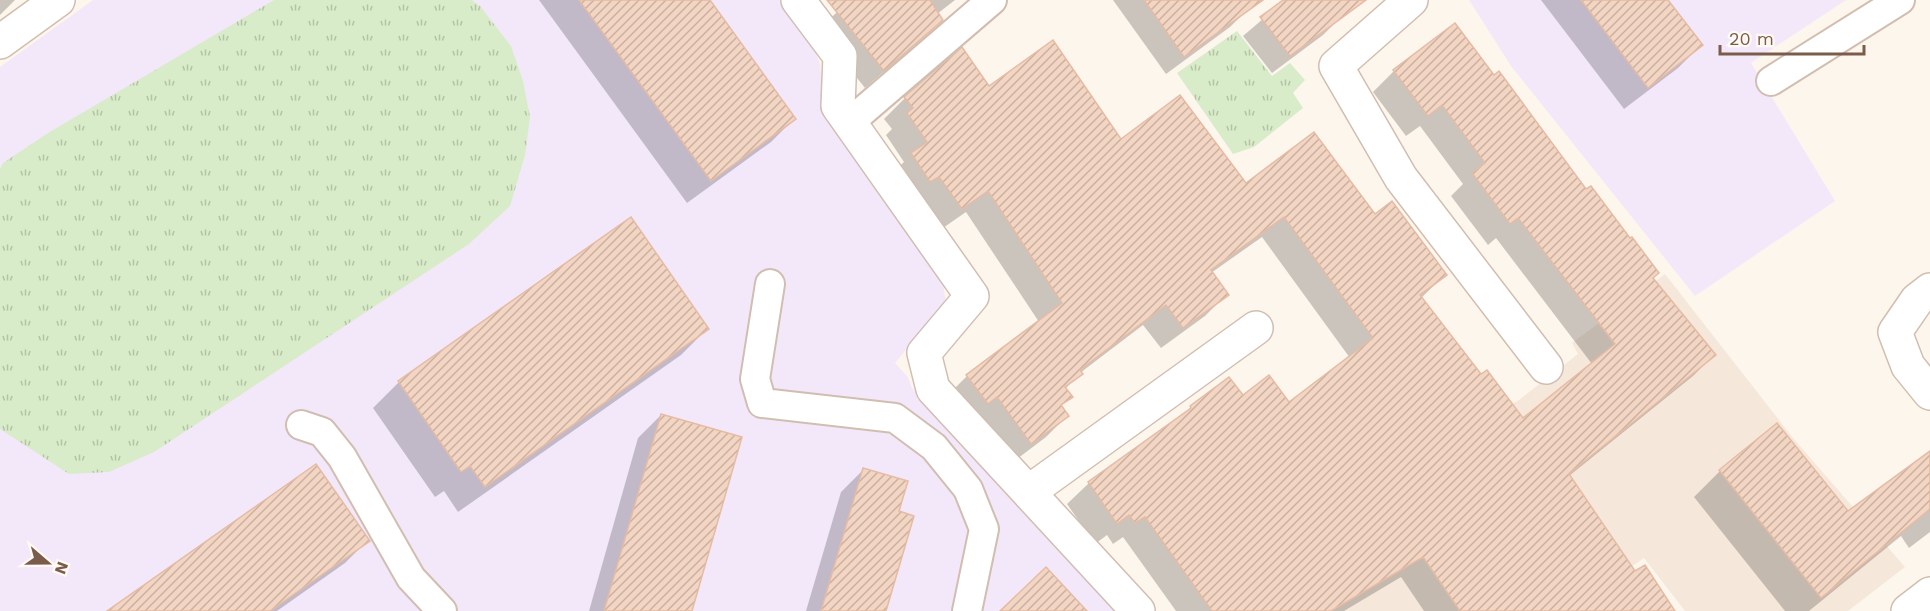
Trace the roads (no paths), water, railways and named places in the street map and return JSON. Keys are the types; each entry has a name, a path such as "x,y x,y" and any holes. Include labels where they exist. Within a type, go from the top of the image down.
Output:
{"street":[{"path":"0,42 58,0"},
{"path":"798,0 840,56 838,106 972,296 924,353 933,389 1030,491 1138,611"},
{"path":"1411,0 1336,66 1401,178 1546,367"},
{"path":"1930,290 1917,300 1895,332 1908,366 1930,393"},
{"path":"1030,491 1256,328"},
{"path":"1908,611 1930,594"}],"lane":[{"path":"850,122 992,0"},
{"path":"1771,81 1900,0"},
{"path":"770,284 755,379 762,403 895,418 934,447 968,489 984,529 967,611"},
{"path":"301,425 322,432 342,457 411,579 442,611"}]}
